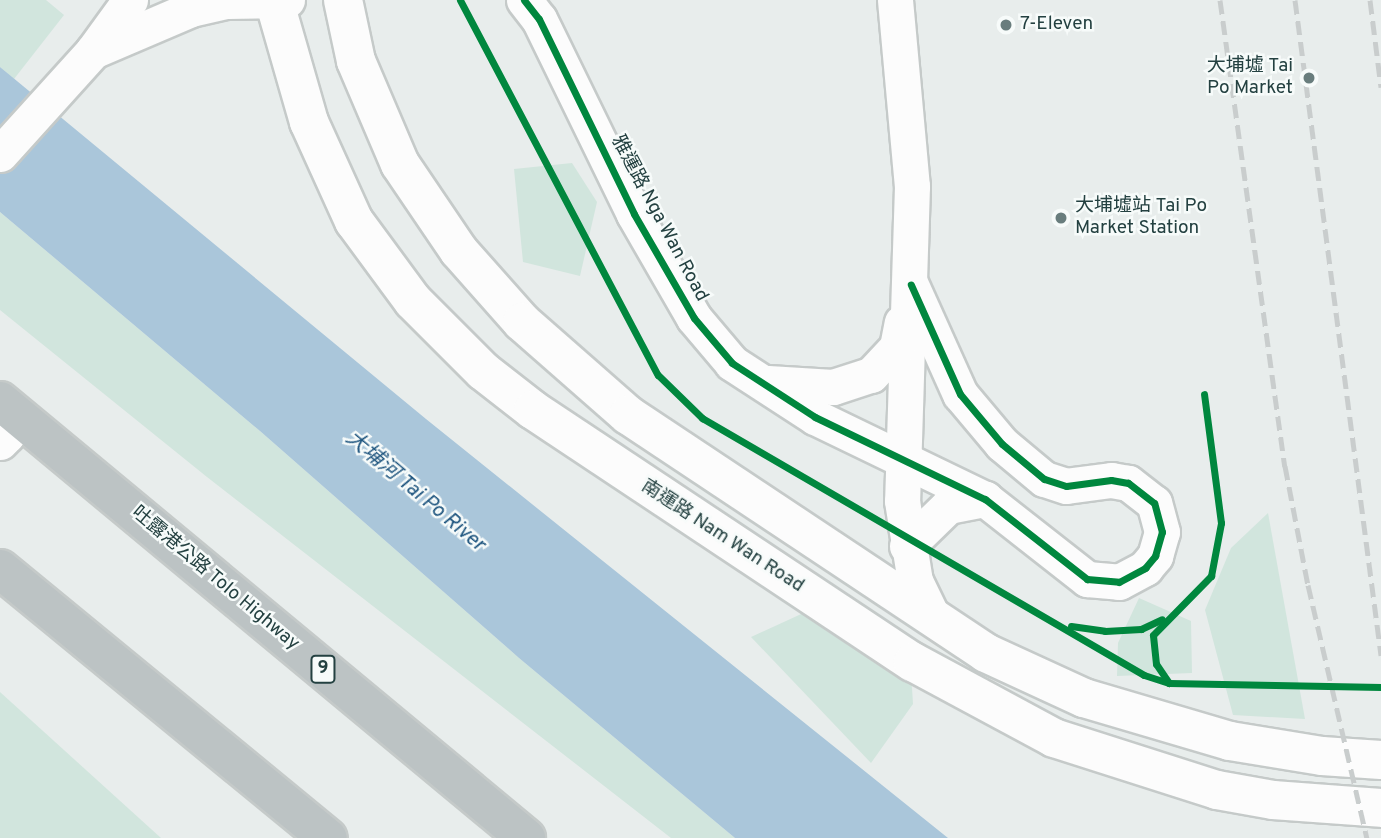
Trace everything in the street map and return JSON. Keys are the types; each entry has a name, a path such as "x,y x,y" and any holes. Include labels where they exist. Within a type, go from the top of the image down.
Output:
{"highway":[{"name":"吐露港公路 Tolo Highway","path":"0,401 526,838"},
{"path":"0,569 328,838"}],"main road":[{"path":"343,0 356,61 400,163 459,251 522,322 628,415 986,653 1084,698 1230,741 1322,756 1381,760"},
{"name":"南運路 Nam Wan Road","path":"278,1 309,122 354,221 413,301 483,371 533,411 913,663 1043,733 1116,761 1217,790 1273,800 1381,808"}],"street":[{"path":"0,154 93,51 130,0"},
{"name":"雅運路 Nga Wan Road","path":"895,0 908,107 911,285 903,457 907,546 915,581 933,618"},
{"path":"93,51 191,9 227,2 278,1"},
{"name":"雅運路 Nga Wan Road","path":"532,6 634,214 694,318 732,363 815,417 903,457 985,499 1087,579 1103,583 1133,577 1155,556 1161,542 1158,512 1143,491 1111,480 1066,486 1044,479 1002,444 960,394 911,285"},
{"name":"雅運路 Nga Wan Road","path":"757,381 833,387 871,375 897,347 911,285"},
{"path":"0,411 7,435 0,443"},
{"path":"907,546 948,506 985,499"}],"green space":[{"path":"0,0 46,0 64,15 14,79 0,67"},
{"path":"572,163 597,202 580,276 523,262 514,169"},
{"path":"0,212 260,431 519,658 735,838 671,838 207,477 0,310"},
{"path":"1268,513 1305,719 1233,715 1205,610 1231,548"},
{"path":"836,598 911,673 913,704 871,763 751,637"},
{"path":"1139,598 1191,621 1192,673 1117,676 1118,643"},
{"path":"0,692 161,838 0,838"}],"water":[{"name":"大埔河 Tai Po River","path":"0,67 426,419 948,838 735,838 519,658 260,431 0,212"}],"railway":[{"path":"1220,0 1285,466 1308,585 1367,838"},
{"path":"1295,0 1381,655"},
{"path":"1370,0 1381,87"}],"cycle path":[{"path":"460,0 658,375 702,418 1144,675 1169,683 1381,687"},
{"path":"524,0 539,19 634,214 694,318 732,363 815,417 985,499 1087,579 1119,582 1145,568 1155,556 1162,532 1154,503 1128,483 1111,480 1066,486 1044,479 1002,444 960,394 911,285"},
{"path":"1169,683 1156,664 1153,635 1211,576 1221,523 1204,394"},
{"path":"1071,626 1105,631 1141,629 1162,619"}],"place":[{"name":"7-Eleven","path":"1006,25"},
{"name":"大埔墟 Tai Po Market","path":"1309,78"},
{"name":"大埔墟站 Tai Po Market Station","path":"1061,218"}]}
